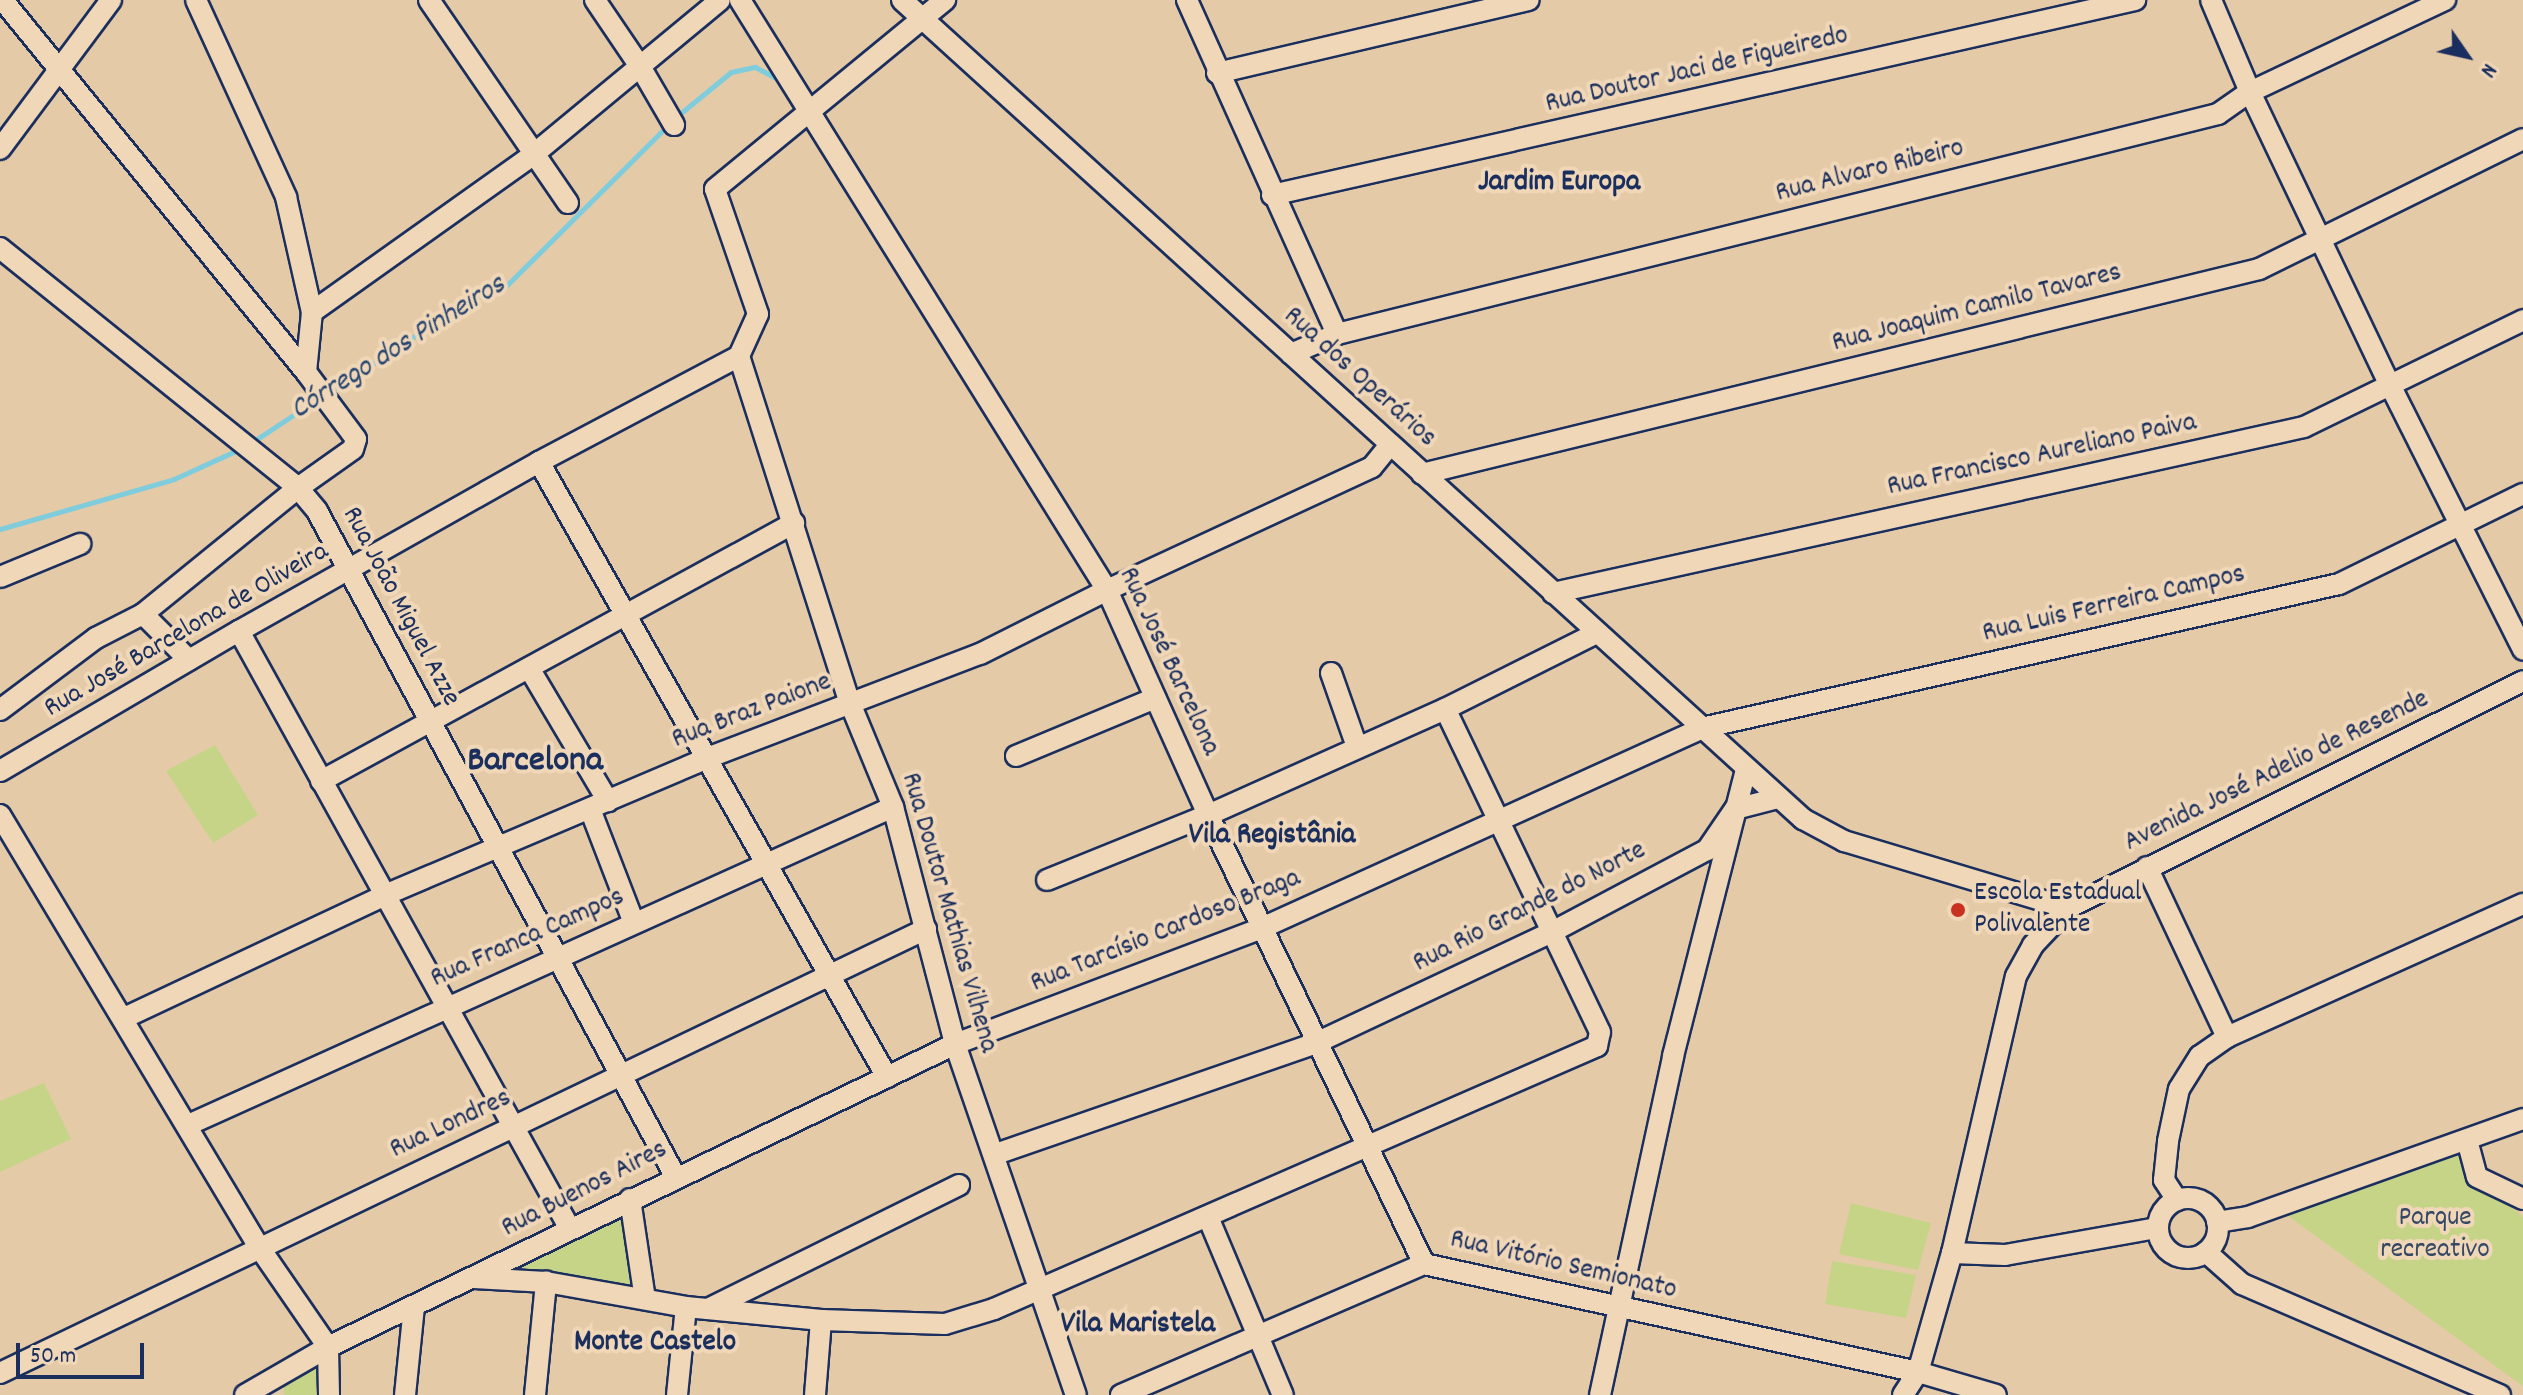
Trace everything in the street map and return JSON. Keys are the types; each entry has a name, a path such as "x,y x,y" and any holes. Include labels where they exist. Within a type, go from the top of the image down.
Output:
{"street":[{"path":"0,710 96,638 143,614 298,488 353,449 354,434 3,0"},
{"path":"0,149 111,0"},
{"path":"196,0 286,197 312,312 306,372"},
{"path":"429,0 568,203"},
{"path":"595,0 641,68 674,125"},
{"path":"312,312 534,154 720,0"},
{"name":"Rua José Barcelona","path":"740,0 1107,590 1208,815 1424,1264"},
{"name":"Rua dos Operários","path":"902,0 1778,798"},
{"path":"739,356 758,314 715,189 945,0"},
{"path":"1187,0 1217,73 1337,334"},
{"path":"1217,73 1529,0"},
{"name":"Rua Doutor Jaci de Figueiredo","path":"1272,195 2135,0"},
{"path":"2211,0 2250,92 2391,387 2523,650"},
{"name":"Rua Alvaro Ribeiro","path":"1291,354 1337,334 2218,114 2250,92 2445,0"},
{"name":"Rua Joaquim Camilo Tavares","path":"1422,474 2259,269 2523,139"},
{"name":"Rua João Miguel Azze","path":"0,248 298,488 317,511 675,1176"},
{"name":"Rua Francisco Aureliano Paiva","path":"1553,593 2304,427 2523,320"},
{"name":"Rua José Barcelona de Oliveira","path":"0,771 239,631 539,462 739,356"},
{"name":"Rua Doutor Mathias Vilhena","path":"739,356 850,703 893,807 955,1044 996,1154 1038,1289 1076,1395"},
{"name":"Rua Braz Paione","path":"124,1018 385,895 707,758 980,654 1107,590 1372,467 1390,445"},
{"path":"539,462 887,1077"},
{"name":"Rua Luis Ferreira Campos","path":"1702,728 2339,584 2523,494"},
{"path":"321,781 794,523"},
{"path":"0,577 80,544"},
{"path":"143,614 189,660"},
{"path":"239,631 570,1229"},
{"path":"1047,880 1208,815 1445,709 1597,633"},
{"path":"529,668 599,805 634,923"},
{"path":"1331,673 1357,747"},
{"name":"Avenida José Adelio de Resende","path":"1903,1395 1918,1372 1952,1253 2016,976 2033,945 2068,908 2523,681"},
{"path":"1016,756 1155,698"},
{"path":"473,1278 546,1282 686,1307 821,1320 945,1324 971,1318 1208,1217 1366,1144 1597,1046 1600,1032 1496,821 1445,709"},
{"name":"Rua Tarcísio Cardoso Braga","path":"955,1044 1264,927 1702,728"},
{"path":"1600,1395 1673,1056 1746,769"},
{"path":"1735,809 1778,798 1803,819 1844,841 2068,908"},
{"name":"Rua Franca Campos","path":"188,1125 893,807"},
{"name":"Rua Rio Grande do Norte","path":"996,1154 1316,1043 1550,933 1707,850 1723,832 1735,809"},
{"path":"0,815 259,1247 328,1347 329,1395"},
{"path":"2147,867 2227,1037"},
{"path":"2177,1200 2164,1180 2179,1089 2200,1056 2227,1037 2523,904"},
{"name":"Rua Londres","path":"0,1373 926,929"},
{"name":"Rua Buenos Aires","path":"257,1392 328,1347 675,1176 955,1044"},
{"path":"2217,1222 2248,1217 2523,1119"},
{"path":"2467,1140 2477,1177 2523,1199"},
{"path":"708,1309 959,1185"},
{"path":"630,1199 645,1299"},
{"path":"2177,1200 2203,1202 2217,1222 2216,1239 2206,1252 2190,1258 2174,1255 2162,1244 2157,1228 2163,1211 2177,1200"},
{"path":"1208,1217 1283,1395"},
{"path":"1952,1253 2005,1255 2157,1228"},
{"path":"2206,1252 2242,1284 2500,1395"},
{"name":"Rua Vitório Semionato","path":"1121,1395 1424,1264 1918,1372 1996,1395"},
{"path":"535,1395 546,1282"},
{"path":"405,1395 414,1306"},
{"path":"677,1395 686,1307"},
{"path":"815,1395 821,1320"}],"green space":[{"path":"215,745 258,815 213,843 166,771"},
{"path":"44,1083 71,1139 0,1172 0,1101"},
{"name":"Parque recreativo","path":"2462,1148 2477,1177 2523,1217 2523,1386 2284,1213"},
{"path":"1851,1203 1931,1223 1918,1270 1839,1254"},
{"path":"628,1210 641,1290 528,1274 524,1270 524,1259"},
{"path":"1832,1261 1916,1275 1906,1318 1825,1304"},
{"path":"325,1354 324,1395 284,1395 283,1377"}],"waterway":[{"name":"Córrego dos Pinheiros","path":"676,117 731,72 755,67 781,81"},
{"name":"Córrego dos Pinheiros","path":"328,393 470,300 504,288 669,124"},
{"name":"Córrego dos Pinheiros","path":"251,443 319,398"},
{"name":"Córrego dos Pinheiros","path":"0,529 174,479 242,448"}],"place":[{"name":"Escola Estadual Polivalente","path":"1958,910"}],"district":[{"name":"Jardim Europa","path":"1559,184"},
{"name":"Barcelona","path":"535,763"},
{"name":"Vila Registânia","path":"1272,837"},
{"name":"Vila Maristela","path":"1138,1326"},
{"name":"Monte Castelo","path":"655,1344"}]}
